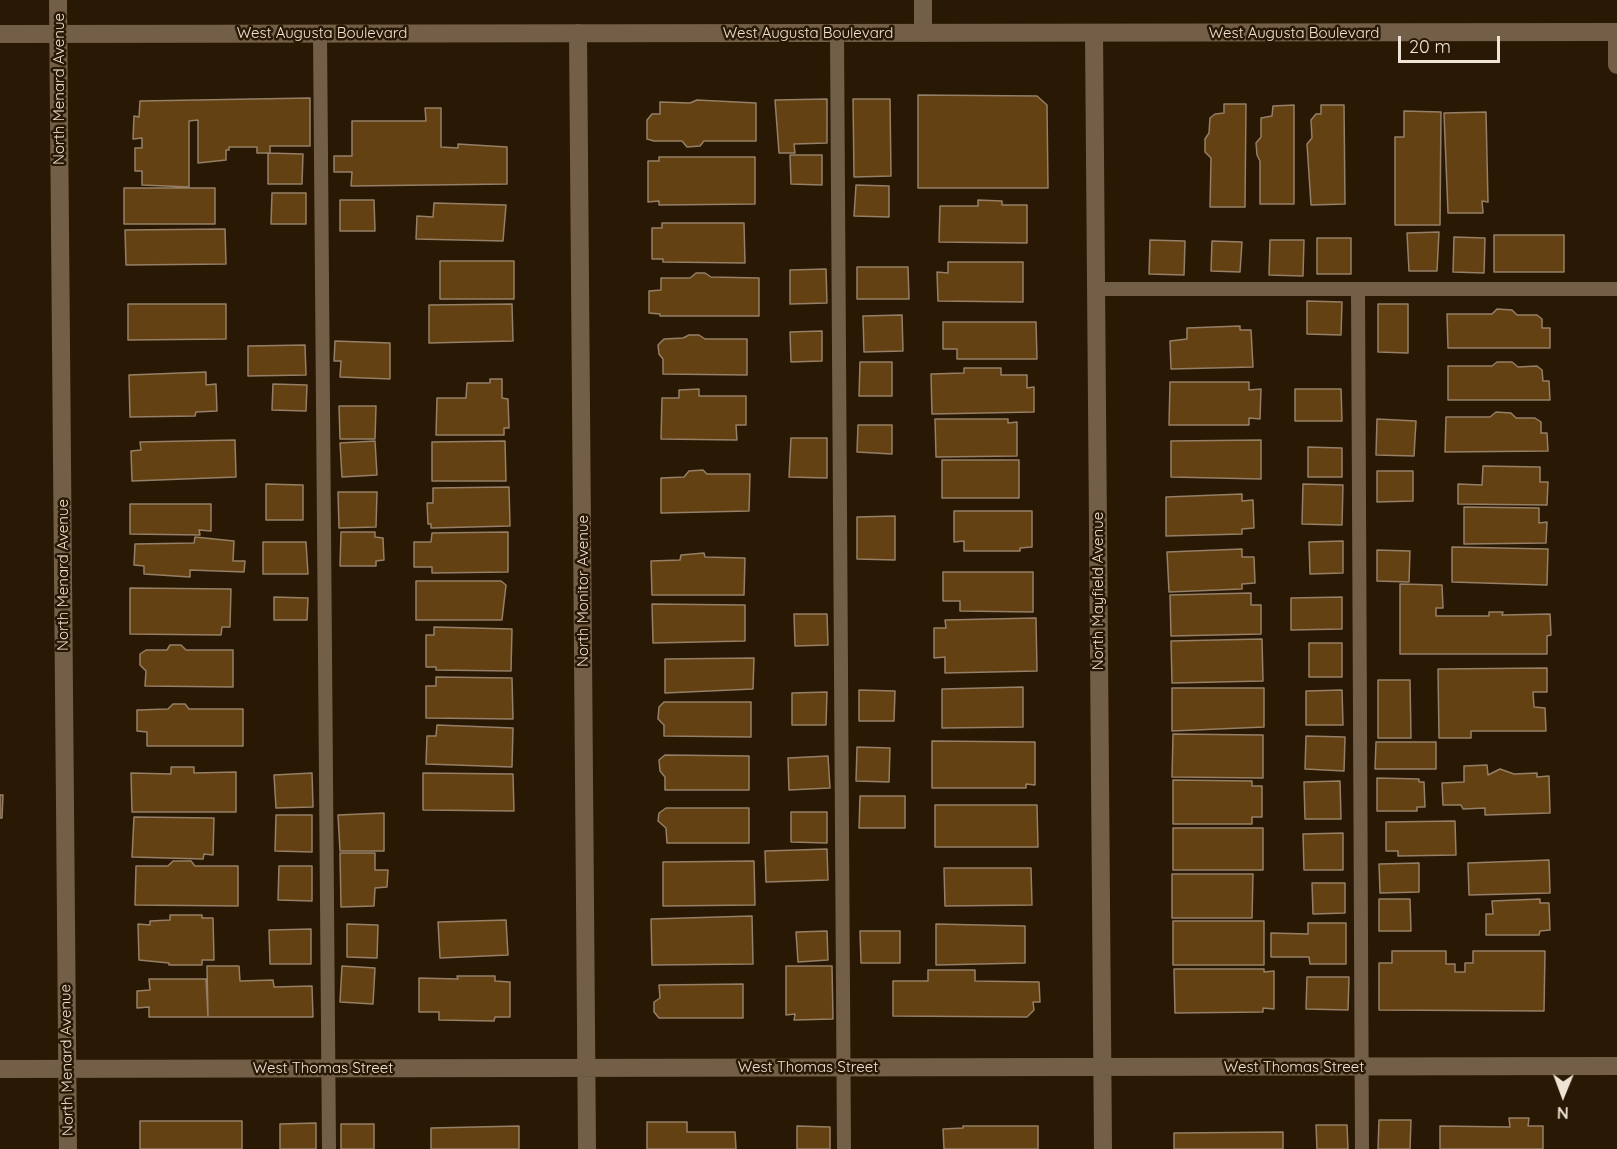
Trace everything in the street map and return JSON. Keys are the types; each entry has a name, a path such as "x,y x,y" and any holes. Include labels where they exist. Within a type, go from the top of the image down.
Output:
{"street":[{"name":"North Menard Avenue","path":"58,0 68,1149"},
{"path":"923,0 923,33"},
{"name":"West Augusta Boulevard","path":"0,34 1617,32"},
{"path":"1617,32 1617,65"},
{"name":"North Monitor Avenue","path":"578,33 587,1149"},
{"name":"North Mayfield Avenue","path":"1094,33 1103,1149"},
{"name":"West Thomas Street","path":"0,1069 1617,1066"}],"lane":[{"path":"320,33 329,1149"},
{"path":"837,33 844,1149"},
{"path":"1096,289 1617,289"},
{"path":"1358,290 1362,1149"}],"building":[{"path":"918,95 1037,96 1047,105 1048,188 918,188"},
{"path":"310,98 310,146 270,146 270,153 257,153 257,147 229,147 229,150 226,150 226,160 198,163 198,120 189,121 189,187 142,185 142,171 135,171 135,148 142,148 142,138 133,139 134,116 139,117 140,101"},
{"path":"827,99 827,143 794,144 795,153 779,153 775,100"},
{"path":"853,99 890,99 891,176 854,177"},
{"path":"697,100 756,103 756,141 704,141 700,146 687,147 682,141 647,139 647,120 652,114 660,114 660,102 690,103"},
{"path":"1224,104 1246,104 1245,207 1210,207 1211,158 1205,152 1205,139 1209,133 1210,118 1215,114 1224,113"},
{"path":"1294,105 1294,204 1260,204 1260,161 1256,143 1261,137 1261,118 1272,116 1273,106"},
{"path":"1321,105 1344,105 1345,204 1311,205 1307,144 1312,138 1311,120 1316,114 1321,114"},
{"path":"425,108 441,108 441,147 458,148 458,144 507,147 507,184 351,186 352,172 334,172 334,156 352,156 352,121 426,121"},
{"path":"1404,111 1441,112 1440,225 1395,225 1395,137 1404,137"},
{"path":"1486,112 1488,202 1482,201 1483,213 1448,213 1444,113"},
{"path":"268,153 303,154 302,184 268,184"},
{"path":"790,155 822,155 822,185 791,184"},
{"path":"659,157 755,157 755,204 659,205 659,201 648,202 648,161 659,161"},
{"path":"856,185 889,186 889,217 854,216"},
{"path":"124,188 215,188 215,224 124,224"},
{"path":"272,193 306,193 306,224 271,224"},
{"path":"340,200 374,200 375,231 340,231"},
{"path":"978,200 1002,201 1002,205 1027,205 1027,243 939,242 940,206 978,206"},
{"path":"434,203 506,205 503,241 416,239 417,216 433,217"},
{"path":"662,223 744,223 745,263 663,262 663,259 652,259 652,228 662,228"},
{"path":"225,229 226,264 126,265 125,230"},
{"path":"1439,232 1437,271 1409,271 1407,233"},
{"path":"1494,235 1564,235 1564,272 1494,272"},
{"path":"1454,237 1485,238 1484,273 1453,272"},
{"path":"1317,238 1351,238 1351,274 1317,274"},
{"path":"1150,240 1185,241 1184,275 1149,274"},
{"path":"1270,240 1304,240 1303,276 1269,275"},
{"path":"1212,241 1242,242 1240,272 1211,271"},
{"path":"440,261 514,261 514,299 440,299"},
{"path":"948,262 1023,262 1023,302 938,301 937,272 948,273"},
{"path":"857,267 908,267 909,299 857,299"},
{"path":"826,269 827,303 790,304 790,270"},
{"path":"696,273 705,273 711,277 759,278 759,316 660,316 660,314 649,313 649,291 661,290 661,278 690,278"},
{"path":"1307,301 1342,302 1341,335 1307,334"},
{"path":"128,304 226,304 226,339 128,340"},
{"path":"512,304 513,341 429,343 429,305"},
{"path":"1378,304 1408,304 1408,353 1378,352"},
{"path":"1497,309 1512,310 1517,315 1537,315 1542,319 1542,328 1550,328 1550,348 1448,348 1447,314 1492,314"},
{"path":"902,315 903,351 864,352 863,316"},
{"path":"943,322 1036,322 1037,359 957,359 957,349 943,349"},
{"path":"1240,326 1240,330 1251,330 1253,367 1171,369 1170,341 1187,339 1187,328"},
{"path":"822,331 822,361 791,362 790,332"},
{"path":"689,335 699,335 705,339 747,339 747,375 663,374 663,359 659,354 658,345 664,339 683,338"},
{"path":"335,341 390,343 390,379 340,377 341,361 334,361"},
{"path":"305,345 306,375 248,376 248,346"},
{"path":"860,362 892,362 892,396 859,396"},
{"path":"1497,362 1512,362 1518,367 1537,366 1542,370 1543,381 1549,381 1550,400 1448,400 1448,366 1492,366"},
{"path":"964,368 1001,368 1001,375 1027,375 1027,388 1034,387 1034,412 932,414 931,374 964,373"},
{"path":"206,372 206,385 216,384 217,411 196,412 195,416 130,417 129,375"},
{"path":"490,379 502,379 502,398 508,399 509,428 504,428 504,435 436,435 437,398 466,398 467,383 490,383"},
{"path":"1170,382 1249,382 1249,390 1261,389 1260,419 1249,418 1249,425 1169,425"},
{"path":"273,384 307,385 306,411 272,410"},
{"path":"699,389 699,396 746,396 746,425 736,425 737,440 661,439 662,398 679,398 679,390"},
{"path":"1295,389 1341,389 1342,421 1295,421"},
{"path":"339,406 376,406 375,439 340,439"},
{"path":"1496,412 1511,413 1516,418 1535,418 1541,422 1541,433 1547,433 1548,451 1445,452 1446,417 1490,417"},
{"path":"935,419 1008,419 1008,423 1017,422 1017,456 936,457"},
{"path":"1377,419 1416,421 1414,456 1376,455"},
{"path":"858,425 892,425 892,454 857,452"},
{"path":"791,438 827,438 827,478 789,477"},
{"path":"235,440 236,477 132,481 131,451 141,450 140,442"},
{"path":"1261,440 1261,479 1171,477 1171,441"},
{"path":"375,441 377,475 342,477 340,443"},
{"path":"505,441 506,481 432,481 432,442"},
{"path":"1308,447 1342,448 1342,477 1308,477"},
{"path":"942,460 1019,460 1019,498 942,498"},
{"path":"1483,466 1540,467 1540,482 1548,482 1547,505 1458,504 1458,484 1482,485"},
{"path":"703,470 707,474 750,474 749,511 661,513 661,478 684,477 689,471"},
{"path":"1377,471 1413,471 1413,501 1377,502"},
{"path":"266,484 303,485 303,520 266,520"},
{"path":"1303,484 1343,485 1342,525 1302,524"},
{"path":"509,487 510,526 431,528 431,524 428,524 427,503 433,503 433,488"},
{"path":"338,492 377,492 376,527 339,528"},
{"path":"1242,494 1242,501 1253,500 1254,528 1242,529 1242,534 1166,536 1166,497"},
{"path":"130,504 211,504 211,531 199,530 200,535 130,534"},
{"path":"1464,507 1539,508 1539,523 1547,522 1546,543 1464,544"},
{"path":"954,511 1032,511 1032,547 1020,548 1020,551 964,551 964,541 954,542"},
{"path":"895,516 895,560 857,559 857,517"},
{"path":"341,532 375,532 375,537 383,538 384,560 376,561 376,566 340,566"},
{"path":"508,532 508,572 432,573 432,567 414,567 414,542 431,542 432,533"},
{"path":"195,537 234,541 233,561 245,561 244,572 190,570 190,577 144,574 144,566 134,565 135,544 194,543"},
{"path":"1343,541 1343,573 1310,574 1309,542"},
{"path":"263,542 306,542 308,574 263,574"},
{"path":"1452,547 1548,549 1547,585 1452,582"},
{"path":"1242,549 1242,557 1254,557 1255,583 1242,584 1242,589 1169,592 1167,552"},
{"path":"1377,550 1410,551 1409,582 1377,581"},
{"path":"704,553 705,557 745,558 744,595 652,595 651,561 680,560 681,555"},
{"path":"943,572 1033,572 1033,612 960,611 960,601 943,601"},
{"path":"416,581 501,581 506,585 502,620 416,620"},
{"path":"1400,584 1442,585 1443,608 1436,608 1436,616 1489,616 1489,612 1503,612 1502,615 1550,614 1551,635 1547,636 1547,654 1400,654"},
{"path":"130,588 231,589 230,627 222,627 221,635 130,634"},
{"path":"1251,593 1251,605 1261,605 1261,634 1171,636 1170,595"},
{"path":"274,597 308,598 307,620 274,620"},
{"path":"1342,597 1342,629 1291,630 1291,598"},
{"path":"652,604 745,605 745,641 653,643"},
{"path":"794,614 827,614 828,645 795,646"},
{"path":"1036,618 1037,671 945,673 945,657 934,658 934,628 946,628 945,620"},
{"path":"434,627 512,629 511,671 436,670 436,667 426,667 426,635 434,635"},
{"path":"1262,639 1263,681 1172,683 1171,641"},
{"path":"1309,643 1342,643 1342,677 1309,677"},
{"path":"170,645 181,645 186,650 233,650 233,687 145,686 146,671 140,665 140,654 146,650 167,650"},
{"path":"754,658 753,689 665,693 665,659"},
{"path":"1547,668 1547,692 1533,692 1534,707 1545,708 1546,731 1471,731 1471,738 1439,738 1438,669"},
{"path":"436,677 512,678 513,719 426,718 426,686 436,686"},
{"path":"1378,680 1410,680 1411,738 1378,738"},
{"path":"1023,687 1023,727 942,728 942,689"},
{"path":"1172,688 1264,688 1264,727 1172,731"},
{"path":"859,690 895,691 894,721 859,721"},
{"path":"1342,690 1343,725 1306,725 1306,691"},
{"path":"827,692 826,725 792,725 792,693"},
{"path":"664,702 751,702 751,737 664,736 664,725 658,719 659,707"},
{"path":"173,704 185,704 189,709 243,709 243,746 147,746 147,732 137,731 137,710 168,709"},
{"path":"437,725 513,728 512,767 426,764 427,736 436,736"},
{"path":"1173,734 1263,735 1263,778 1172,777"},
{"path":"1306,736 1345,737 1344,771 1305,769"},
{"path":"932,741 1035,742 1035,785 1026,784 1026,788 932,788"},
{"path":"1376,742 1436,742 1436,769 1375,769"},
{"path":"857,747 890,748 889,782 856,781"},
{"path":"665,755 749,756 749,790 665,790 665,777 660,771 659,760"},
{"path":"828,756 830,788 789,790 788,758"},
{"path":"1487,765 1488,775 1500,769 1514,774 1537,773 1537,777 1549,776 1550,813 1485,815 1485,808 1463,809 1461,805 1443,805 1442,783 1464,782 1464,766"},
{"path":"171,767 194,767 194,773 236,772 236,812 132,812 131,773 171,774"},
{"path":"312,773 313,807 276,808 274,775"},
{"path":"423,773 513,774 514,811 423,810"},
{"path":"1377,778 1419,779 1419,782 1424,782 1425,807 1417,807 1417,811 1377,811"},
{"path":"1173,780 1252,781 1252,786 1262,786 1262,817 1252,817 1252,824 1173,824"},
{"path":"1340,781 1341,819 1305,819 1304,782"},
{"path":"0,795 3,795 2,818 0,818"},
{"path":"860,796 905,796 905,828 859,828"},
{"path":"935,805 1037,805 1038,847 935,847"},
{"path":"666,808 749,808 749,843 667,843 666,828 658,821 659,813"},
{"path":"791,812 827,812 827,843 791,842"},
{"path":"384,813 384,851 340,851 338,815"},
{"path":"276,815 312,815 312,852 275,851"},
{"path":"134,817 214,818 213,855 204,854 203,859 132,857"},
{"path":"1455,821 1456,855 1398,856 1398,851 1386,851 1386,822"},
{"path":"1173,828 1263,828 1263,870 1173,870"},
{"path":"1343,833 1343,870 1304,870 1303,834"},
{"path":"827,849 828,880 766,882 765,851"},
{"path":"340,853 375,853 375,870 388,870 387,887 375,888 374,906 341,907"},
{"path":"1549,860 1550,893 1469,895 1468,863"},
{"path":"173,861 191,861 195,866 238,866 238,906 135,905 136,866 168,866"},
{"path":"754,861 755,905 663,906 663,862"},
{"path":"1419,863 1419,892 1380,893 1379,864"},
{"path":"279,866 312,866 312,901 278,900"},
{"path":"944,868 1031,868 1032,905 945,906"},
{"path":"1172,874 1253,874 1252,918 1172,918"},
{"path":"1312,883 1345,883 1345,913 1313,914"},
{"path":"1379,899 1410,899 1411,931 1379,931"},
{"path":"1540,899 1540,903 1549,903 1550,930 1540,931 1539,935 1486,935 1486,914 1493,914 1492,901"},
{"path":"170,915 202,915 202,918 213,918 214,960 202,960 202,965 169,965 169,963 139,960 138,924 150,925 150,921 170,920"},
{"path":"752,916 753,964 652,965 651,919"},
{"path":"506,920 508,955 440,958 438,922"},
{"path":"1173,921 1264,921 1264,965 1173,965"},
{"path":"1308,923 1346,923 1346,964 1310,964 1309,957 1271,957 1271,933 1308,934"},
{"path":"347,924 378,925 377,958 347,957"},
{"path":"936,924 1025,926 1025,963 936,965"},
{"path":"311,929 311,964 270,964 269,930"},
{"path":"827,931 828,960 798,962 796,932"},
{"path":"860,931 900,931 900,963 861,963"},
{"path":"1392,951 1446,951 1446,964 1455,964 1455,972 1465,972 1465,963 1473,963 1473,951 1545,951 1544,1011 1379,1010 1379,963 1392,963"},
{"path":"207,966 239,966 240,981 273,980 274,987 312,986 313,1017 208,1017"},
{"path":"342,966 375,968 373,1004 340,1002"},
{"path":"786,966 832,966 833,1019 794,1020 795,1014 786,1015"},
{"path":"1174,969 1274,971 1274,1009 1263,1008 1263,1012 1175,1013"},
{"path":"928,970 975,970 975,981 1039,982 1040,1002 1033,1002 1034,1010 1027,1017 893,1016 893,981 928,981"},
{"path":"457,976 495,976 495,981 510,982 510,1017 495,1017 494,1021 439,1020 439,1012 419,1012 419,978 458,979"},
{"path":"1307,977 1349,977 1348,1010 1306,1009"},
{"path":"149,979 206,979 208,1017 149,1017 149,1007 137,1008 137,991 150,990"},
{"path":"743,984 743,1018 659,1018 654,1012 654,1002 660,998 659,985"},
{"path":"1509,1118 1529,1118 1528,1126 1543,1126 1543,1149 1440,1149 1440,1126 1510,1127"},
{"path":"1379,1120 1411,1120 1410,1149 1378,1149"},
{"path":"140,1121 242,1121 242,1149 140,1149"},
{"path":"647,1122 687,1122 687,1132 735,1132 736,1149 647,1149"},
{"path":"316,1123 316,1149 280,1149 280,1124"},
{"path":"341,1124 374,1124 374,1149 341,1149"},
{"path":"1316,1125 1347,1125 1348,1149 1317,1149"},
{"path":"519,1126 519,1149 431,1149 431,1128"},
{"path":"797,1126 830,1127 830,1149 797,1149"},
{"path":"963,1126 1038,1126 1038,1149 944,1149 943,1129 963,1128"},
{"path":"1283,1132 1283,1149 1174,1149 1174,1133"}]}
